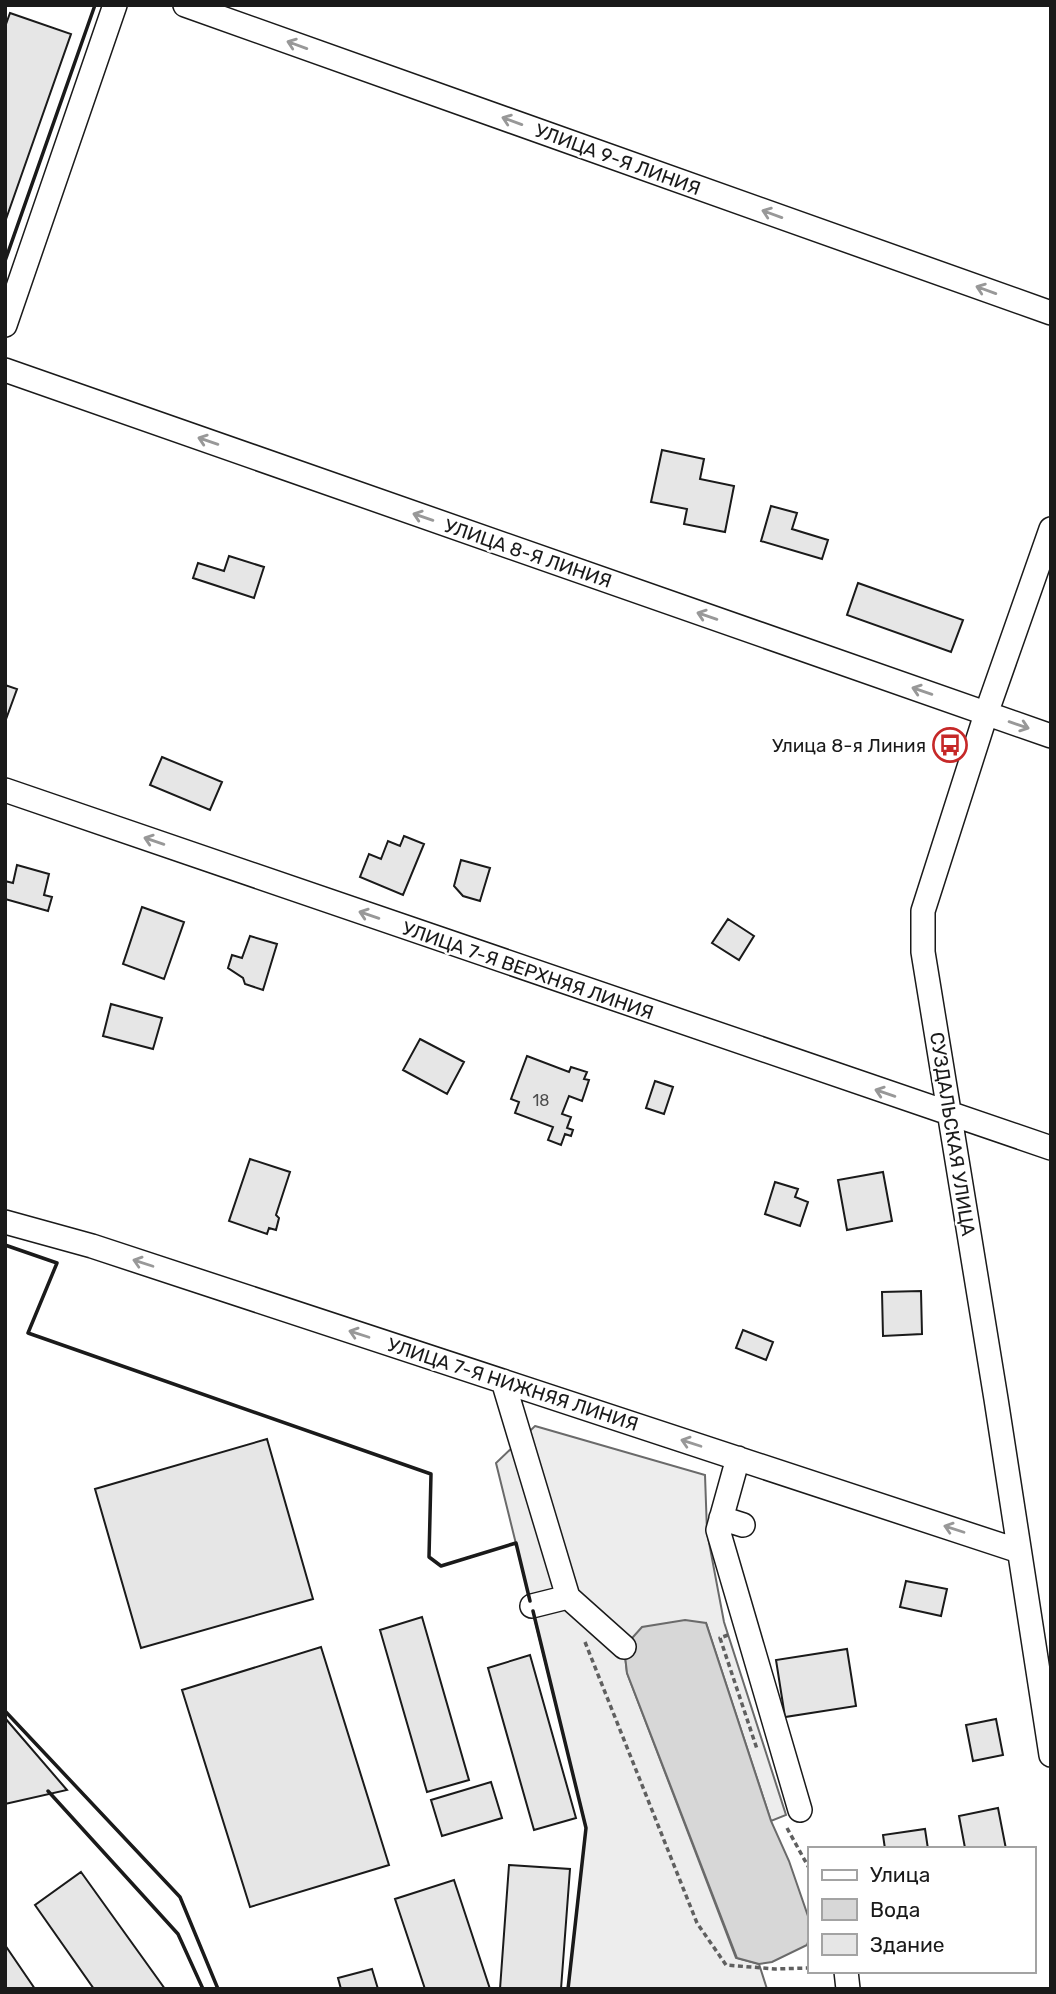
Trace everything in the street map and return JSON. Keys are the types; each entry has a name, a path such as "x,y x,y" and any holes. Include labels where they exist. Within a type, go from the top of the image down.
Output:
{"street":[{"path":"5,325 115,5"},
{"name":"УЛИЦА 9-Я ЛИНИЯ","path":"185,5 1051,313"},
{"name":"УЛИЦА 8-Я ЛИНИЯ","path":"5,370 1051,736"},
{"name":"СУЗДАЛЬСКАЯ УЛИЦА","path":"1051,529 986,714 923,911 922,952 1018,1551 1042,1646 1051,1755"},
{"name":"УЛИЦА 7-Я ВЕРХНЯЯ ЛИНИЯ","path":"5,790 1051,1149"},
{"name":"УЛИЦА 7-Я НИЖНЯЯ ЛИНИЯ","path":"5,1222 82,1243 1018,1551"},
{"path":"503,1381 568,1597 624,1647"},
{"path":"738,1458 732,1522 718,1530 800,1810"},
{"path":"532,1606 568,1597"}],"path":[{"path":"583,1635 698,1923 726,1965 775,1969 808,1968"}],"shaded area":[{"path":"535,1426 705,1475 707,1532 724,1622 786,1815 771,1821 706,1623 624,1647 627,1673 736,1958 759,1964 767,1989 568,1989 586,1827 496,1463"}],"water":[{"path":"685,1620 706,1623 771,1821 789,1861 808,1916 807,1945 772,1962 759,1964 737,1958 627,1673 624,1647 642,1627"}],"building":[{"path":"10,13 71,34 5,222 5,27"},
{"path":"662,450 704,459 700,479 734,486 725,532 684,524 687,509 651,502"},
{"path":"771,506 797,513 792,529 828,540 822,559 761,541"},
{"path":"229,556 264,567 254,598 193,578 198,563 224,571"},
{"path":"858,583 963,620 951,652 847,615"},
{"path":"5,685 17,689 5,722"},
{"path":"162,757 222,782 210,810 150,785"},
{"path":"404,836 424,844 403,895 360,877 369,854 381,859 388,841 400,846"},
{"path":"461,860 490,868 480,901 463,896 454,886"},
{"path":"17,865 49,874 44,895 52,897 48,911 5,899 5,881 13,883"},
{"path":"142,907 184,922 164,979 123,964"},
{"path":"728,919 754,936 739,960 712,943"},
{"path":"250,936 277,944 263,990 245,984 243,978 228,968 232,955 242,958"},
{"path":"111,1004 162,1018 153,1049 103,1036"},
{"path":"420,1039 464,1062 447,1094 403,1070"},
{"path":"527,1056 569,1072 571,1067 587,1072 584,1079 589,1080 582,1101 569,1096 562,1114 571,1117 567,1128 573,1130 571,1136 565,1134 561,1145 548,1140 553,1127 515,1113 519,1102 511,1099"},
{"path":"655,1081 673,1087 664,1114 646,1108"},
{"path":"250,1159 290,1172 276,1215 279,1218 276,1230 269,1228 267,1234 229,1221"},
{"path":"883,1172 892,1221 847,1230 838,1180"},
{"path":"775,1182 798,1189 795,1197 808,1202 800,1226 765,1214"},
{"path":"921,1291 922,1334 883,1336 882,1292"},
{"path":"743,1330 773,1342 766,1360 736,1348"},
{"path":"267,1439 313,1599 141,1648 95,1489"},
{"path":"906,1581 947,1589 941,1616 900,1607"},
{"path":"422,1617 469,1780 427,1792 380,1630"},
{"path":"321,1647 389,1865 250,1907 182,1690"},
{"path":"847,1649 856,1706 785,1717 776,1660"},
{"path":"530,1655 576,1818 534,1830 488,1668"},
{"path":"5,1718 67,1790 5,1804"},
{"path":"996,1719 1003,1755 973,1761 966,1725"},
{"path":"491,1782 502,1818 442,1836 431,1800"},
{"path":"998,1808 1006,1847 965,1847 959,1816"},
{"path":"925,1829 928,1847 885,1847 883,1835"},
{"path":"509,1865 570,1869 561,1989 500,1989"},
{"path":"81,1872 165,1989 94,1989 35,1905"},
{"path":"454,1880 490,1989 425,1989 395,1899"},
{"path":"5,1945 35,1989 5,1989"},
{"path":"372,1969 378,1989 341,1989 338,1978"}],"wall":[{"path":"5,261 95,5"},
{"path":"5,1245 57,1263 28,1333 431,1474 429,1557 441,1566 516,1543 530,1601"},
{"path":"533,1611 586,1828 568,1989"},
{"path":"5,1711 180,1897 218,1989"},
{"path":"48,1791 178,1934 203,1989"}],"place":[{"name":"Улица 8-я Линия","path":"950,745"}]}
